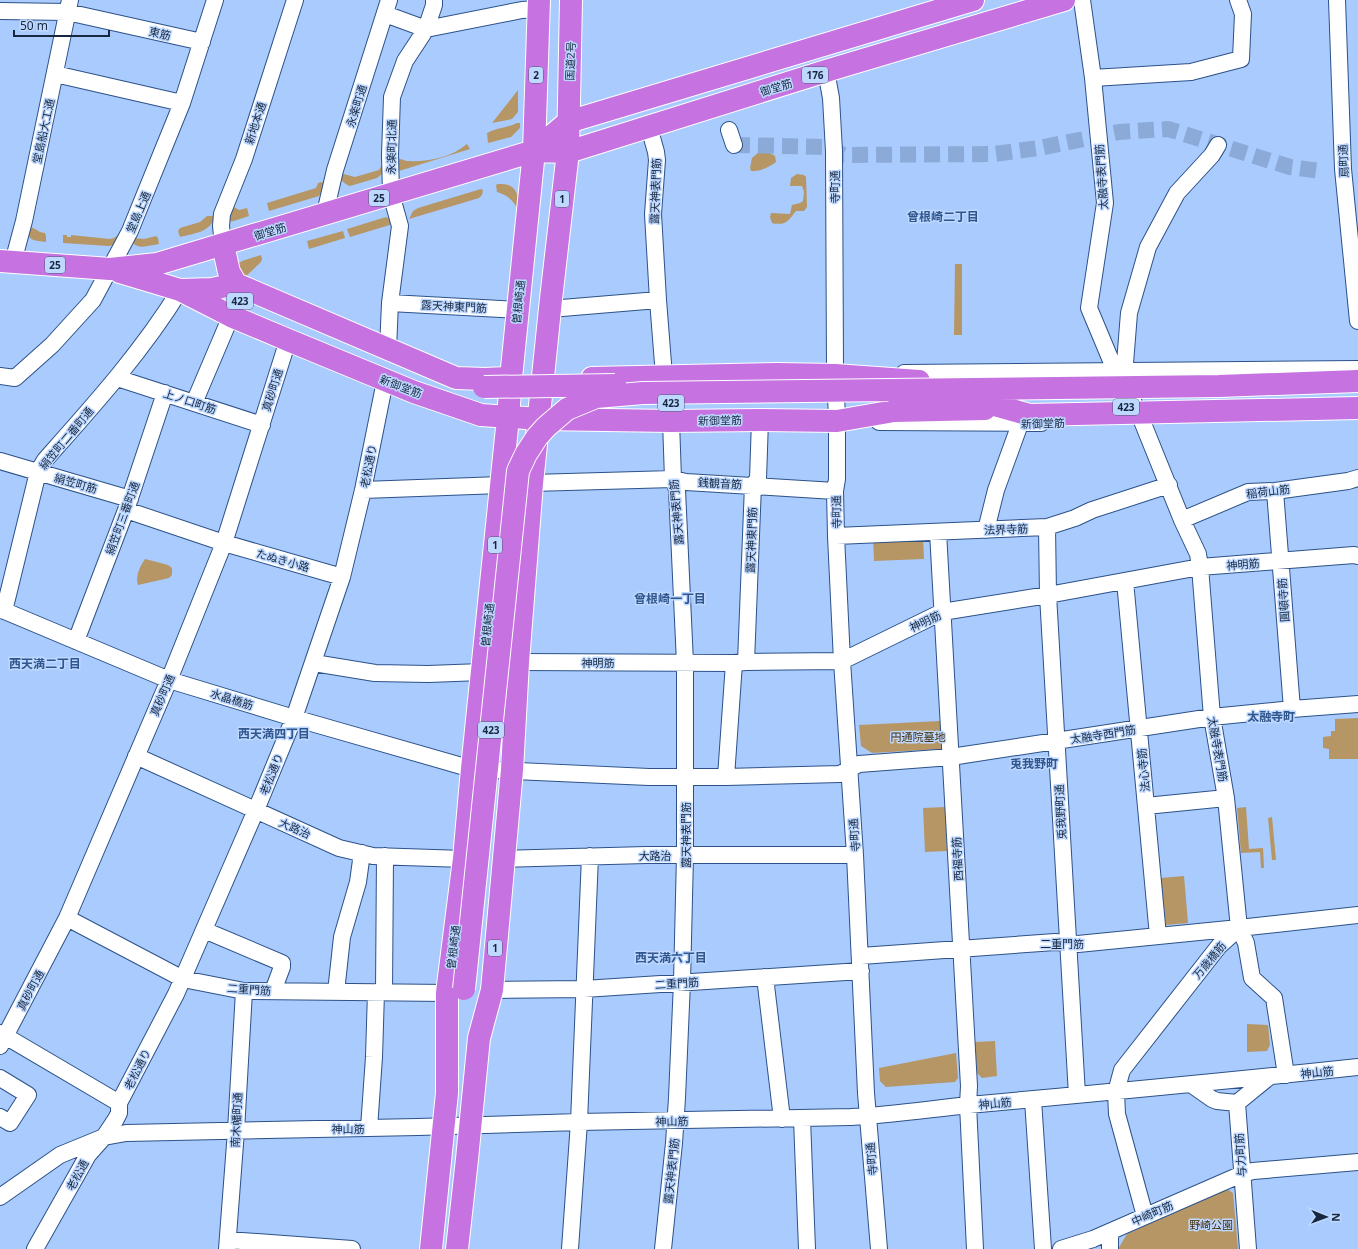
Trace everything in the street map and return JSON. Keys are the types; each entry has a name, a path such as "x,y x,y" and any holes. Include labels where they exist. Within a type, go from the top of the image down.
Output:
{"highway":[{"name":"国道2号","path":"568,122 571,0"},
{"name":"御堂筋","path":"534,151 568,122 974,0"},
{"name":"御堂筋","path":"7,261 110,269 157,264 534,151 568,152 826,71 1064,0"},
{"name":"曽根崎通","path":"469,990 464,859 534,151 538,4"},
{"path":"568,122 568,152"},
{"name":"1","path":"469,990 503,859 512,770 518,662 532,483 568,152"},
{"path":"180,290 212,289 236,284 229,272 223,245"},
{"name":"新御堂筋","path":"110,269 180,290 231,316 292,333 385,381 481,415 540,419 837,421"},
{"name":"423","path":"236,284 456,378 569,378 777,374 835,375"},
{"name":"423","path":"180,290 234,298 292,333 368,356 429,378 456,384 484,387 879,381 913,384 1030,415 1358,408"},
{"path":"551,306 551,359 554,368 560,374 569,378"},
{"path":"835,375 942,383 1358,375"},
{"name":"423","path":"470,1125 479,1038 469,990 518,472 536,437 566,409 596,397 644,393 1219,386 1358,381"},
{"name":"423","path":"444,1126 447,1093 469,990 527,491 532,471 543,451 553,438 565,427 590,413 630,403 820,403 1358,394"},
{"name":"423","path":"837,421 894,411 1358,402"},
{"path":"457,1249 470,1125"},
{"path":"431,1249 444,1126"}],"street":[{"name":"堂島上通","path":"0,376 15,378 52,345 93,300 130,231 182,102 215,0"},
{"name":"新地本通","path":"223,245 221,226 222,214 244,159 295,0"},
{"name":"永楽町北通","path":"388,349 390,302 400,226 391,194 390,155 392,98 405,61 426,29 434,5 434,0"},
{"name":"太融寺表門筋","path":"1082,0 1093,78 1105,203 1090,308 1112,363 1122,367 1182,520 1198,554 1212,717 1226,798 1239,928 1246,943 1252,978 1274,998 1286,1075"},
{"path":"1093,78 1191,72 1241,59 1243,14 1238,0"},
{"name":"扇町通","path":"1337,0 1344,186 1358,320"},
{"path":"387,7 426,29 522,10 538,4"},
{"name":"東筋","path":"0,11 68,6 202,42"},
{"name":"堂島船大工通","path":"7,261 24,221 68,6"},
{"name":"永楽町通","path":"325,214 336,170 387,7"},
{"name":"寺町通","path":"826,71 832,98 834,151 835,375 837,421 837,479 835,491 836,536 842,661 850,768 861,963 868,1116 879,1249"},
{"path":"55,74 182,102"},
{"name":"露天神表門筋","path":"649,126 657,160 653,214 664,376"},
{"path":"1122,367 1129,313 1148,247 1177,193 1212,155 1218,145"},
{"name":"絹笠町二番町通","path":"2,610 38,472 45,460 117,378 168,311 180,290"},
{"path":"551,306 658,300"},
{"name":"露天神東門筋","path":"390,302 518,310"},
{"path":"194,403 231,316"},
{"name":"真砂町通","path":"2,1038 67,918 169,680 224,543 292,333"},
{"path":"835,375 1122,367 1358,368"},
{"name":"上ノ口町筋","path":"117,378 262,425"},
{"name":"老松通り","path":"119,1104 183,979 294,718 314,663 342,577 363,490 385,381"},
{"name":"絹笠町三番町通","path":"76,641 128,504 165,393"},
{"name":"新御堂筋","path":"837,421 1020,424 1358,416"},
{"name":"露天神東門筋","path":"726,777 740,663 753,485 758,479 760,420"},
{"name":"露天神表門筋","path":"663,1249 676,1121 682,982 685,855 685,663 677,490 673,479 671,421"},
{"path":"986,530 996,490 1020,424"},
{"name":"絹笠町筋","path":"0,461 38,472 128,504 224,543"},
{"name":"稲荷山筋","path":"1182,520 1248,492 1275,491 1348,481 1358,478"},
{"name":"銭観音筋","path":"532,483 673,479 686,482 835,491"},
{"name":"法界寺筋","path":"836,536 1047,527 1075,518 1092,510 1169,485"},
{"path":"363,490 501,486"},
{"name":"圓頓寺筋","path":"1275,491 1292,709"},
{"name":"兎我野町通","path":"1047,527 1048,595 1077,1095"},
{"name":"西福寺筋","path":"938,532 962,948 975,1249"},
{"name":"たぬき小路","path":"224,543 342,577"},
{"name":"神明筋","path":"518,662 740,663 842,661 942,612 1048,595 1200,567 1354,555 1358,556"},
{"name":"法心寺筋","path":"1125,581 1140,728 1158,936"},
{"name":"水晶橋筋","path":"2,610 169,680 294,718 472,769 649,777 685,777"},
{"path":"314,663 375,673 428,674 482,672"},
{"name":"太融寺西門筋","path":"685,777 840,774 859,764 951,757 1212,717 1358,704"},
{"name":"大路治","path":"136,756 339,848 372,856 464,859"},
{"path":"1146,806 1226,798"},
{"path":"336,992 342,937 358,882 362,853"},
{"name":"大路治","path":"503,859 590,856 855,855"},
{"path":"369,1128 380,992 385,856"},
{"path":"570,1249 579,1122 590,856"},
{"path":"1239,928 1358,915"},
{"name":"二重門筋","path":"67,918 183,979 244,991 336,992 584,989 766,977 962,948 1055,942 1078,944 1239,928"},
{"name":"万歳橋筋","path":"1145,1216 1117,1114 1116,1092 1122,1070 1219,946 1239,928"},
{"path":"204,930 282,964 273,991"},
{"path":"766,977 782,1119"},
{"name":"南木幡町通","path":"228,1244 244,991"},
{"path":"2,1038 119,1104"},
{"name":"神山筋","path":"0,1197 60,1155 104,1137 126,1133 579,1122 802,1119 868,1116 968,1105 1192,1085 1358,1067"},
{"path":"1192,1085 1217,1101 1237,1103 1269,1077"},
{"path":"0,1078 28,1095 10,1123 0,1117"},
{"path":"1033,1100 1043,1249"},
{"name":"与力町筋","path":"1237,1103 1248,1249"},
{"name":"老松通","path":"35,1249 88,1155 104,1137 116,1119 119,1113 119,1104"},
{"path":"802,1119 807,1249"},
{"name":"中崎町筋","path":"1061,1249 1110,1232 1242,1174 1253,1171 1358,1162"},
{"path":"1110,1232 1110,1249"},
{"path":"228,1244 352,1249"}],"green space":[{"path":"518,90 518,112 512,119 492,123"},
{"path":"520,123 520,128 511,137 488,143 487,133"},
{"path":"467,144 470,149 399,171 396,170 395,159 407,161 431,160 454,153"},
{"path":"759,152 768,152 775,156 776,162 764,169 751,171 750,168 752,158"},
{"path":"385,164 383,173 377,178 350,186 344,183 341,178 340,173 355,177 379,170 382,165"},
{"path":"797,174 804,175 806,177 807,207 804,211 796,211 789,220 784,223 772,223 770,217 771,213 790,214 792,205 803,201 804,192 802,186 790,186 791,178"},
{"path":"322,182 325,184 319,196 269,211 267,203 316,188 318,183"},
{"path":"496,185 507,185 514,189 518,196 518,211 515,204 510,199 497,192"},
{"path":"481,189 483,190 482,195 479,198 409,219 413,211 418,208"},
{"path":"234,207 239,210 247,208 249,216 228,222 228,208"},
{"path":"207,216 215,216 210,226 196,233 180,237 178,231 180,228 200,222"},
{"path":"386,217 390,219 393,224 350,237 347,229"},
{"path":"26,226 45,233 46,242 32,239 28,235"},
{"path":"343,231 345,238 309,249 307,241"},
{"path":"63,235 67,235 67,237 71,237 71,235 110,239 118,235 121,236 115,244 109,246 63,243"},
{"path":"156,236 159,244 141,247 133,243 133,238 144,239"},
{"path":"261,255 261,262 244,278 240,279 238,264 242,261"},
{"path":"955,264 962,264 962,335 954,335"},
{"path":"923,536 924,559 874,561 873,538"},
{"path":"145,559 168,565 172,568 172,575 169,578 138,585 138,572"},
{"path":"1358,718 1358,759 1329,759 1329,749 1323,748 1323,737 1331,736 1331,731 1335,731 1335,719"},
{"name":"円通院墓地","path":"940,721 941,749 872,753 861,746 859,725"},
{"path":"945,807 947,851 925,852 923,808"},
{"path":"1246,807 1249,849 1263,848 1264,868 1261,868 1260,852 1241,853 1237,808"},
{"path":"1272,817 1276,860 1272,860 1268,818"},
{"path":"1184,876 1188,923 1166,925 1161,878"},
{"path":"1247,1024 1268,1025 1270,1045 1267,1051 1247,1052"},
{"path":"995,1041 997,1076 982,1078 977,1073 975,1042"},
{"path":"956,1053 958,1078 955,1082 886,1087 880,1081 879,1068"},
{"name":"野崎公園","path":"1227,1189 1233,1193 1238,1249 1118,1249 1127,1234"}],"tunnel":[{"path":"734,145 827,147 843,155 994,154 1039,148 1119,132 1168,129 1290,167 1321,171"}],"district":[{"name":"曾根崎二丁目","path":"943,216"},
{"name":"曾根崎一丁目","path":"670,598"},
{"name":"西天満二丁目","path":"45,663"},
{"name":"太融寺町","path":"1271,716"},
{"name":"西天満四丁目","path":"274,733"},
{"name":"兎我野町","path":"1034,763"},
{"name":"西天満六丁目","path":"671,957"}]}
